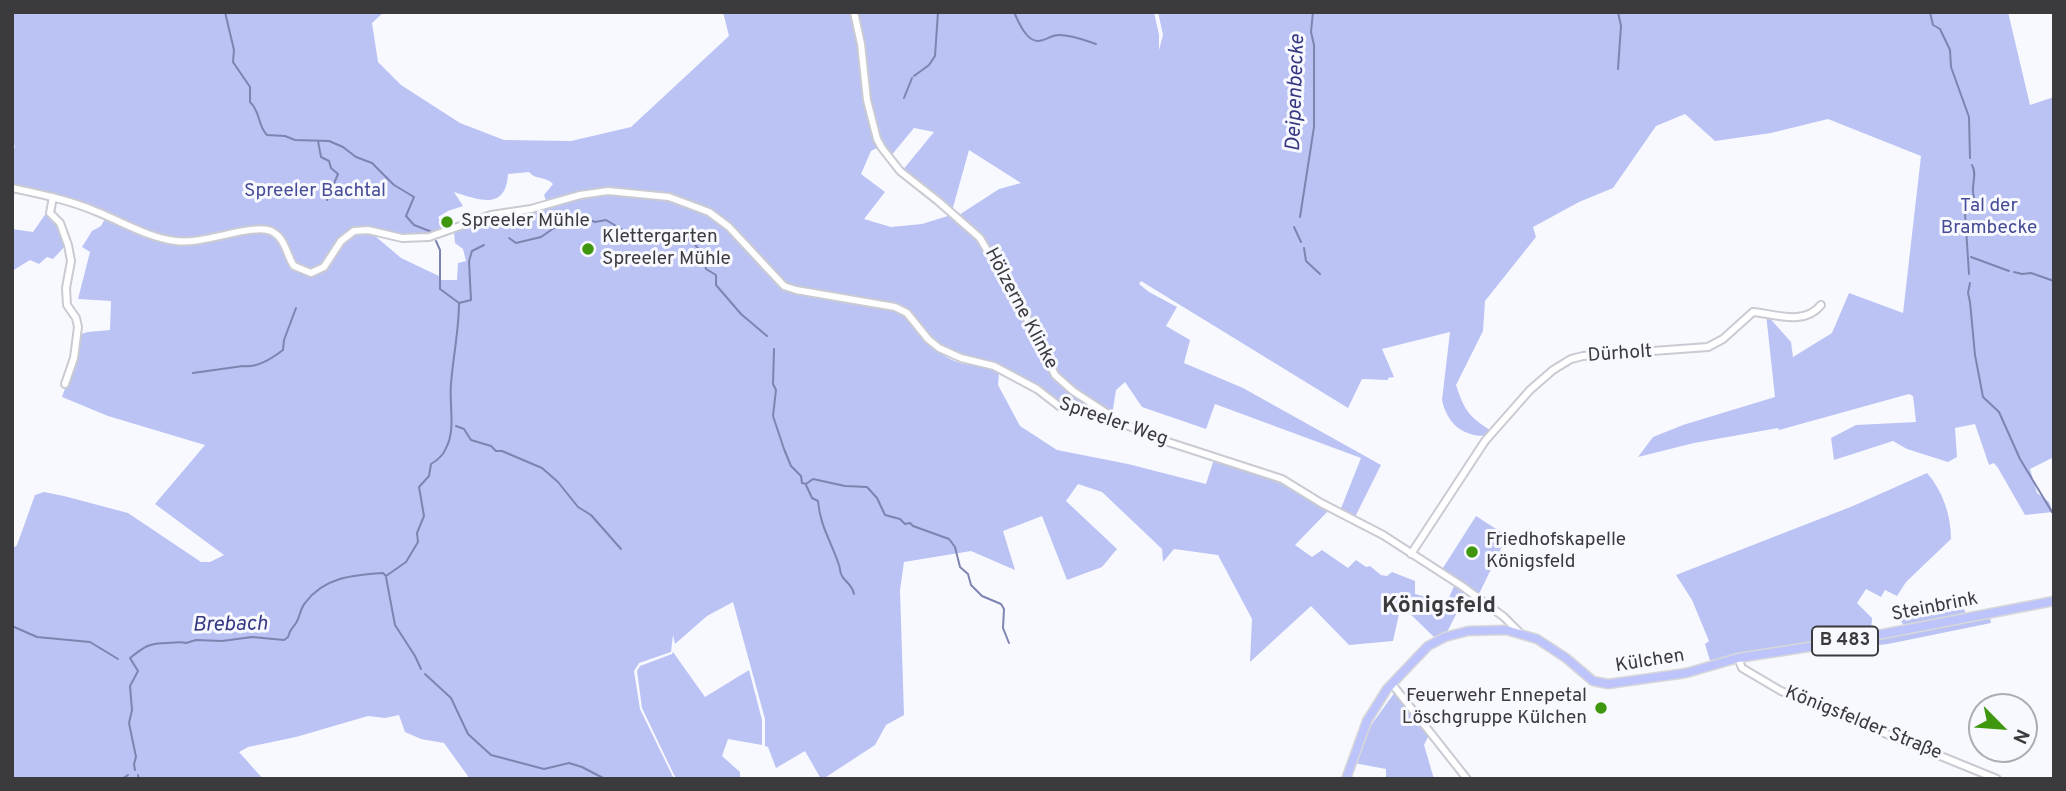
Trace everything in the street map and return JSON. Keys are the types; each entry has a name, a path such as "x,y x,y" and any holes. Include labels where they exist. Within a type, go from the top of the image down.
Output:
{"main road":[{"name":"Steinbrink","path":"1738,657 1841,642 2054,601"},
{"name":"Külchen","path":"1392,684 1419,653 1445,637 1468,631 1520,632 1537,639 1566,658 1597,683 1613,684 1686,673 1738,657"},
{"path":"1346,779 1367,721 1392,684"}],"street":[{"name":"Hölzerne Klinke","path":"854,12 861,44 867,100 875,133 882,148 900,171 980,238 1037,335 1055,375 1073,391 1108,414 1110,419"},
{"path":"12,188 53,197 50,213 60,223 70,253 67,305 78,327 74,358 65,384"},
{"name":"Spreeler Weg","path":"53,197 106,215 153,236 177,242 202,241 257,229 269,230 281,238 295,267 310,274 324,267 337,245 349,233 368,230 398,238 433,236 491,215 531,209 590,192 608,191 677,199 699,207 725,223 788,288 899,308 942,350 957,357 994,366 1037,389 1059,407 1110,419 1165,442 1282,479 1370,528 1478,597 1520,632"},
{"name":"Dürholt","path":"1411,554 1485,441 1530,390 1561,364 1592,355 1708,347 1723,339 1752,312 1797,318 1814,313 1822,305"},
{"name":"Königsfelder Straße","path":"1738,657 1742,668 1781,691 1997,779"},
{"path":"1392,684 1467,779"}],"green space":[{"path":"12,12 384,12 372,23 378,62 401,85 460,123 504,140 571,141 631,127 729,36 723,12 852,12 858,34 862,81 879,147 871,151 861,174 885,192 864,219 891,227 922,224 959,215 999,189 1021,183 969,150 952,211 902,171 934,132 914,128 890,157 873,122 864,47 855,12 1154,12 1159,50 1163,35 1158,12 2008,12 2030,105 2054,97 2054,457 2030,469 2037,493 2049,502 2053,512 2025,515 1998,468 1994,463 1989,465 1975,424 1955,428 1957,457 1948,462 1907,449 1893,441 1834,460 1831,438 1856,425 1916,422 1913,396 1909,394 1779,430 1778,428 1694,443 1638,457 1653,437 1775,397 1766,314 1791,342 1793,357 1832,333 1849,293 1903,313 1921,156 1828,119 1771,133 1715,141 1685,114 1656,126 1613,188 1579,202 1533,227 1536,237 1485,301 1483,331 1456,385 1468,411 1490,430 1485,436 1469,434 1457,427 1444,408 1442,400 1450,332 1382,349 1394,377 1388,380 1362,379 1348,408 1141,281 1139,284 1149,292 1177,307 1166,326 1190,340 1184,363 1243,388 1381,465 1355,517 1340,511 1361,458 1215,404 1206,429 1142,407 1125,382 1116,390 1112,416 1060,405 1035,385 995,364 961,356 933,341 918,324 915,329 947,357 960,363 999,372 998,385 1020,426 1057,450 1128,464 1206,484 1214,459 1283,483 1329,510 1295,545 1312,557 1322,550 1348,568 1356,560 1381,575 1387,576 1392,572 1415,581 1415,594 1447,602 1455,584 1465,587 1441,571 1476,516 1507,536 1479,594 1469,589 1446,634 1435,638 1401,605 1393,641 1349,645 1311,606 1250,662 1252,619 1218,555 1174,549 1163,562 1162,549 1102,492 1078,484 1066,501 1117,549 1102,567 1067,580 1042,516 1003,531 1015,570 971,551 904,562 900,590 904,715 886,725 875,745 823,779 805,751 776,768 768,747 765,746 765,719 733,602 707,616 675,644 673,635 671,652 639,663 634,671 640,709 674,779 470,779 444,743 421,739 405,732 399,715 385,718 368,716 296,737 248,747 239,752 263,779 12,779 12,546 17,545 35,495 44,492 128,513 201,562 210,562 224,555 155,504 205,445 108,416 62,397 75,359 78,335 110,330 111,301 78,299 90,252 82,247 92,231 101,226 106,217 161,238 80,205 12,188 12,155 15,146 12,142","holes":["508,174 531,174 553,184 544,195 547,203 531,209 582,194 621,191 674,198 691,203 719,218 676,200 608,193 580,196 541,208 492,217 454,232 455,243 463,249 466,261 458,263 457,280 441,280 441,277 401,258 368,230 371,228 408,236 446,231 438,217 463,206 454,192 490,200 502,194"]},
{"path":"49,209 67,244 53,259 47,257 39,264 30,260 12,271 12,229 33,232"},
{"path":"1927,473 1945,504 1951,539 1906,582 1897,596 1885,590 1881,597 1866,589 1857,603 1872,618 1871,633 1711,664 1705,644 1709,641 1692,600 1676,575 1853,506"},
{"path":"1964,609 1969,622 1990,617 1991,623 1888,644 1831,650 1831,647 1907,634 1900,620 1904,617"},
{"path":"673,652 705,697 749,670 762,720 762,745 728,739 722,756 740,772 740,779 676,779 642,708 637,671 640,666"},
{"path":"1395,692 1429,735 1424,745 1434,779 1386,779 1386,769 1354,763 1369,728"}],"waterway":[{"path":"225,12 234,50 233,62 250,87 250,102 267,135 285,136 295,140 329,141 372,163 394,185 414,197 406,216 414,225 432,232"},
{"path":"914,76 929,65 935,56 938,12"},
{"path":"1014,12 1023,30 1034,40 1041,41 1064,35 1096,44"},
{"name":"Deipenbecke","path":"1300,217 1314,127 1314,45 1311,32 1313,12"},
{"path":"1618,12 1621,26 1618,69"},
{"path":"1930,12 1933,25 1940,29 1950,50 1951,67 1969,117 1970,158"},
{"path":"904,98 912,78"},
{"path":"318,141 321,157 329,161 331,168 338,174 327,200"},
{"path":"1969,274 1965,213 1969,201 1974,197 1972,165"},
{"path":"560,222 585,218 595,222 606,220 630,234 638,234 647,239 653,235 658,238 668,236 686,241 690,239 703,254 706,269 716,275 716,285 741,314 767,336"},
{"path":"509,238 516,243 541,237 557,226"},
{"path":"1294,227 1301,242"},
{"name":"Brebach","path":"436,241 440,250 440,289 459,303 471,300 469,261 472,251 484,245"},
{"path":"1304,248 1306,261 1320,274"},
{"path":"1971,257 2009,271"},
{"path":"2014,272 2031,273 2054,281"},
{"path":"1970,283 1968,293 1975,355 1983,397 1999,412 2020,459 2052,512"},
{"name":"Brebach","path":"135,770 136,757 129,723 132,710 130,686 138,671 130,658 135,654 148,646 162,643 252,637 284,640 297,621 303,605 321,588 350,577 383,573 386,576 406,562 418,542 417,533 424,516 419,487 429,476 431,464 443,453 451,433 451,384 459,303"},
{"path":"193,373 253,366 274,357 283,350 296,308"},
{"path":"774,349 773,384 776,390 773,416 791,466 801,476 802,483 806,484 813,479 845,486 867,487 877,498 885,515 949,539 955,547 960,567 968,574 971,585 982,596 1001,604 1004,609 1003,628 1009,643"},
{"path":"456,426 464,429 471,440 542,468 558,482 578,507 591,515 621,549"},
{"path":"806,485 812,498 818,501 823,526 841,574 854,594"},
{"path":"386,577 395,625 421,669"},
{"name":"Brebach","path":"12,626 37,637 90,642 118,659"},
{"path":"425,674 451,698 468,734 491,755 544,769 569,763 605,779"},
{"name":"Brebach","path":"122,779 128,775"},
{"path":"138,775 139,779"}],"place":[{"name":"Spreeler Mühle","path":"447,222"},
{"name":"Klettergarten Spreeler Mühle","path":"588,249"},
{"name":"Friedhofskapelle Königsfeld","path":"1472,552"},
{"name":"Feuerwehr Ennepetal Löschgruppe Külchen","path":"1601,708"}],"district":[{"name":"Königsfeld","path":"1439,607"}],"park label":[{"name":"Spreeler Bachtal","path":"315,192"},
{"name":"Tal der Brambecke","path":"1989,218"}]}
